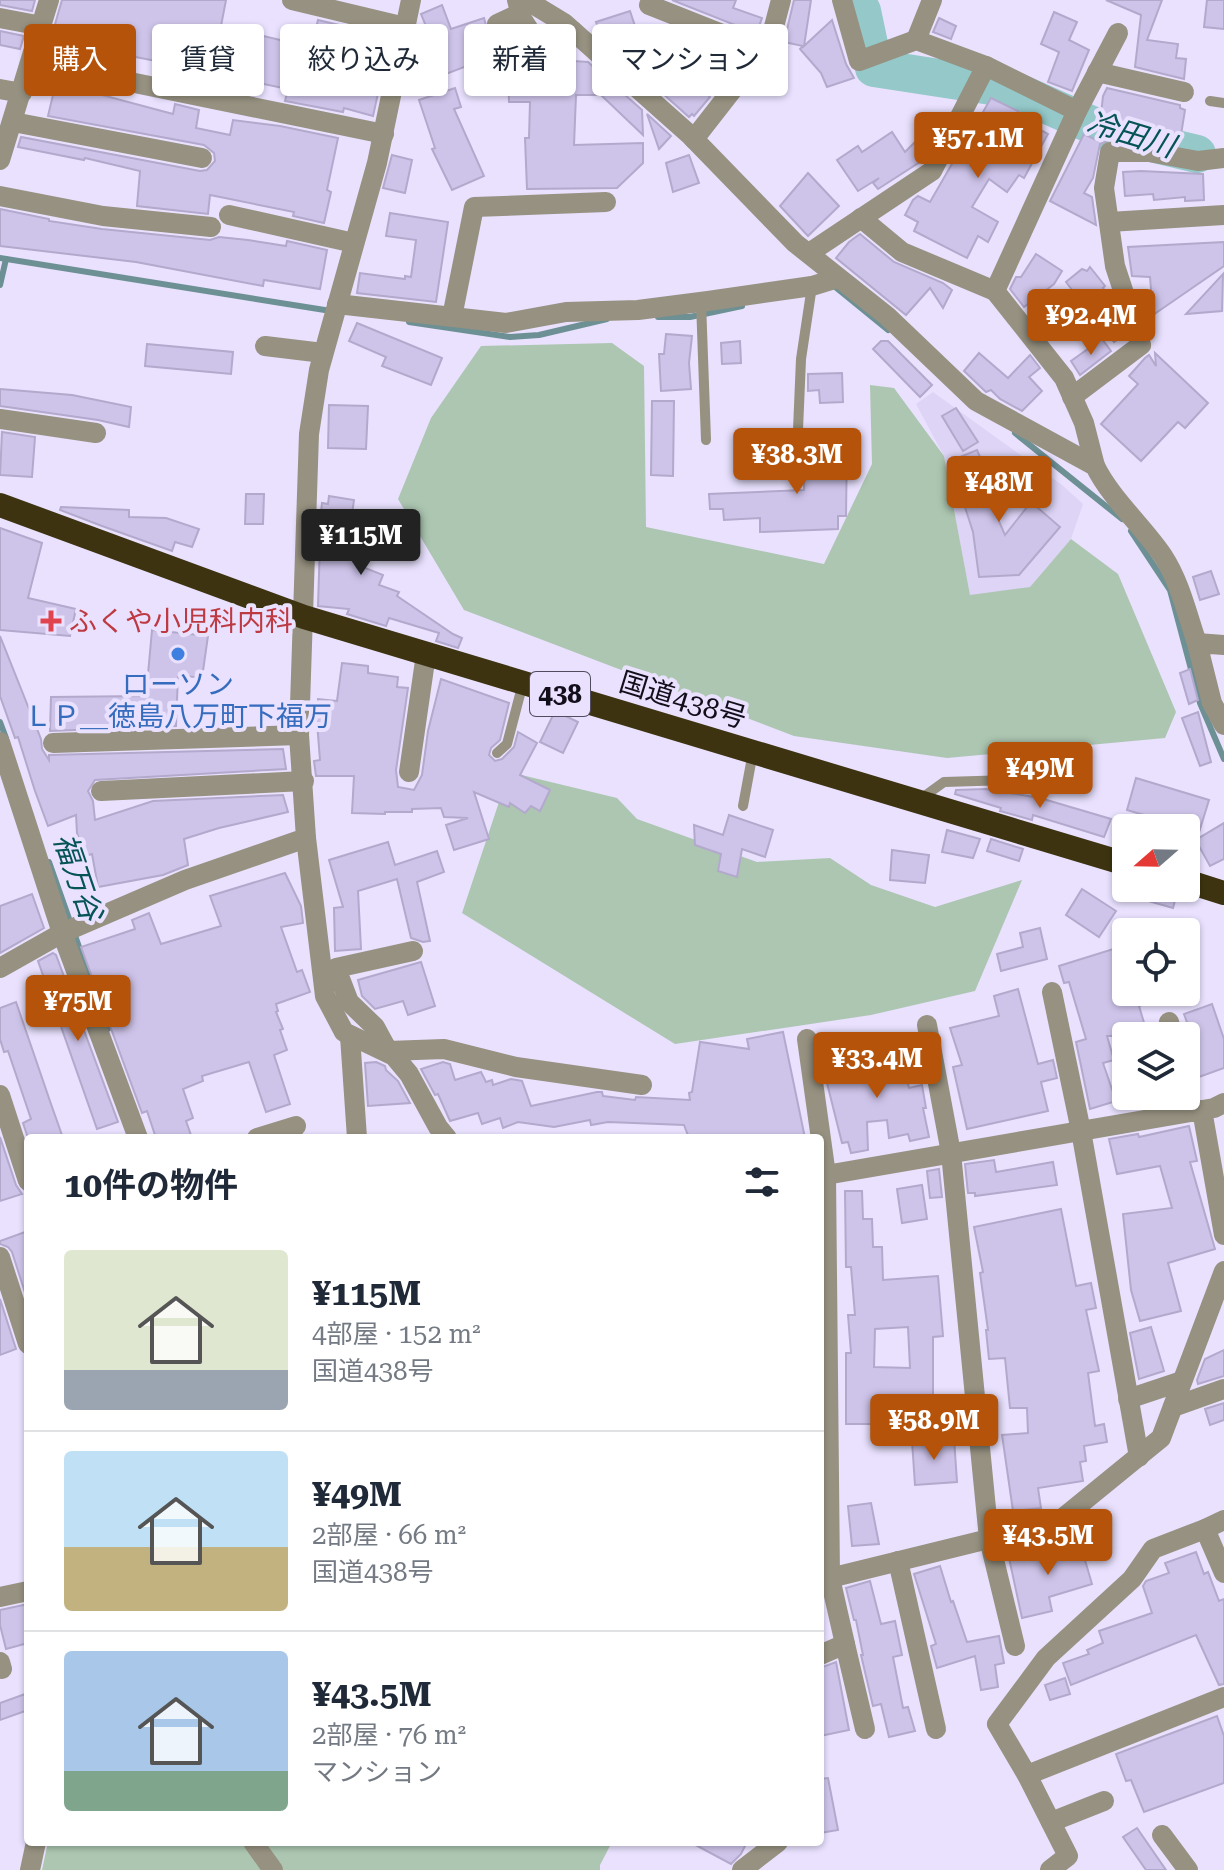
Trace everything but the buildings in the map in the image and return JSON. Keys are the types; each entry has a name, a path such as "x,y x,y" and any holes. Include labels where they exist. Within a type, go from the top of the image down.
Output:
{"highway":[{"name":"国道438号","path":"0,505 304,617 1112,860"},
{"path":"1200,884 1223,889"}],"street":[{"path":"43,24 49,0"},
{"path":"292,0 392,24"},
{"path":"406,24 411,0"},
{"path":"652,0 649,5 697,24"},
{"path":"775,24 781,0"},
{"path":"842,0 859,61 916,40 986,66 1077,111"},
{"path":"916,40 932,0"},
{"path":"497,24 521,4"},
{"path":"521,4 560,24"},
{"path":"521,4 531,24"},
{"path":"0,18 32,24"},
{"path":"995,291 1077,111 1118,33"},
{"path":"576,34 694,139 795,243 887,316 976,401 1095,466"},
{"path":"809,253 932,171 986,66"},
{"path":"1097,72 1184,92"},
{"path":"136,83 384,134"},
{"path":"0,160 24,87"},
{"path":"0,89 22,93"},
{"path":"391,96 384,134 323,353 309,434 299,735 306,838 325,996 344,1032 388,1051 444,1049 516,1067 642,1085"},
{"path":"694,139 728,96"},
{"path":"13,122 202,158"},
{"path":"1072,397 1141,345 1115,266 1104,188 1110,152 1149,152 1198,161 1224,158"},
{"path":"0,196 103,216 211,227"},
{"path":"452,317 474,207 606,202"},
{"path":"229,215 354,243"},
{"path":"1109,222 1224,215"},
{"path":"861,218 902,252 995,291 1064,378 1084,423 1095,466 1105,485 1172,571 1197,643 1212,703 1224,725"},
{"path":"337,304 506,323 566,312 638,310 812,286 838,278"},
{"path":"265,346 323,353"},
{"path":"0,419 96,433"},
{"path":"1197,643 1224,645"},
{"path":"409,772 426,654"},
{"path":"53,743 299,735"},
{"path":"0,742 62,933 137,1134"},
{"path":"101,791 304,781"},
{"path":"0,968 62,933 185,880 306,838"},
{"path":"413,951 336,968 349,1002 375,1027 388,1051 409,1074 439,1134"},
{"path":"1052,992 1081,1131 1139,1457"},
{"path":"927,1025 951,1153 989,1539 1015,1646"},
{"path":"350,1036 357,1134"},
{"path":"807,1039 818,1134"},
{"path":"0,1095 24,1169"},
{"path":"824,1176 1197,1111 1224,1103"},
{"path":"1197,1111 1224,1235"},
{"path":"270,1134 296,1126"},
{"path":"0,1257 24,1332"},
{"path":"824,1275 827,1572 865,1729"},
{"path":"827,1572 898,1561 1058,1522 1161,1438 1223,1276"},
{"path":"1128,1399 1182,1381"},
{"path":"1173,1407 1224,1389"},
{"path":"1050,1870 1068,1856 997,1724 1046,1658 1132,1579 1153,1549 1214,1525 1224,1573"},
{"path":"898,1561 936,1729"},
{"path":"0,1597 24,1592"},
{"path":"824,1653 845,1644"},
{"path":"1027,1775 1224,1697"},
{"path":"1051,1822 1104,1801"},
{"path":"1162,1835 1188,1870"},
{"path":"30,1870 35,1846"},
{"path":"256,1846 273,1870"},
{"path":"742,1870 773,1846"}],"lane":[{"path":"1210,101 1224,103"},
{"path":"796,477 801,359 812,286"},
{"path":"701,301 706,440"},
{"path":"497,753 507,744 523,683"},
{"path":"743,806 753,752"},
{"path":"917,802 944,782 1043,779"}],"shaded area":[{"path":"933,392 1062,485 1083,504 1071,539 1030,587 970,596 944,456 916,404"}],"green space":[{"path":"612,343 644,366 646,527 824,564 872,464 870,385 894,388 944,456 970,595 1030,587 1071,539 1118,574 1176,712 1165,738 947,758 794,736 464,610 398,499 431,418 481,346"},
{"path":"509,772 617,798 637,819 757,862 830,858 871,885 935,907 1022,880 975,991 871,1015 675,1044 462,913"},
{"path":"47,1846 610,1846 600,1870 42,1870"}],"waterway":[{"name":"冷田川","path":"856,0 862,11 874,68 1011,89 1110,133 1197,154"},
{"path":"0,258 331,311"},
{"name":"福万谷","path":"0,285 6,259"},
{"path":"831,287 834,286 888,330"},
{"path":"658,317 690,317 742,306"},
{"path":"409,322 510,337 539,335 607,319"},
{"path":"1015,433 1122,519"},
{"path":"1131,531 1170,590 1200,703 1224,759"},
{"name":"福万谷","path":"0,722 6,738"},
{"name":"福万谷","path":"49,862 108,1029"}],"place":[{"name":"ふくや小児科内科","path":"51,621"},
{"name":"ローソン ＬＰ＿徳島八万町下福万","path":"178,654"}]}
